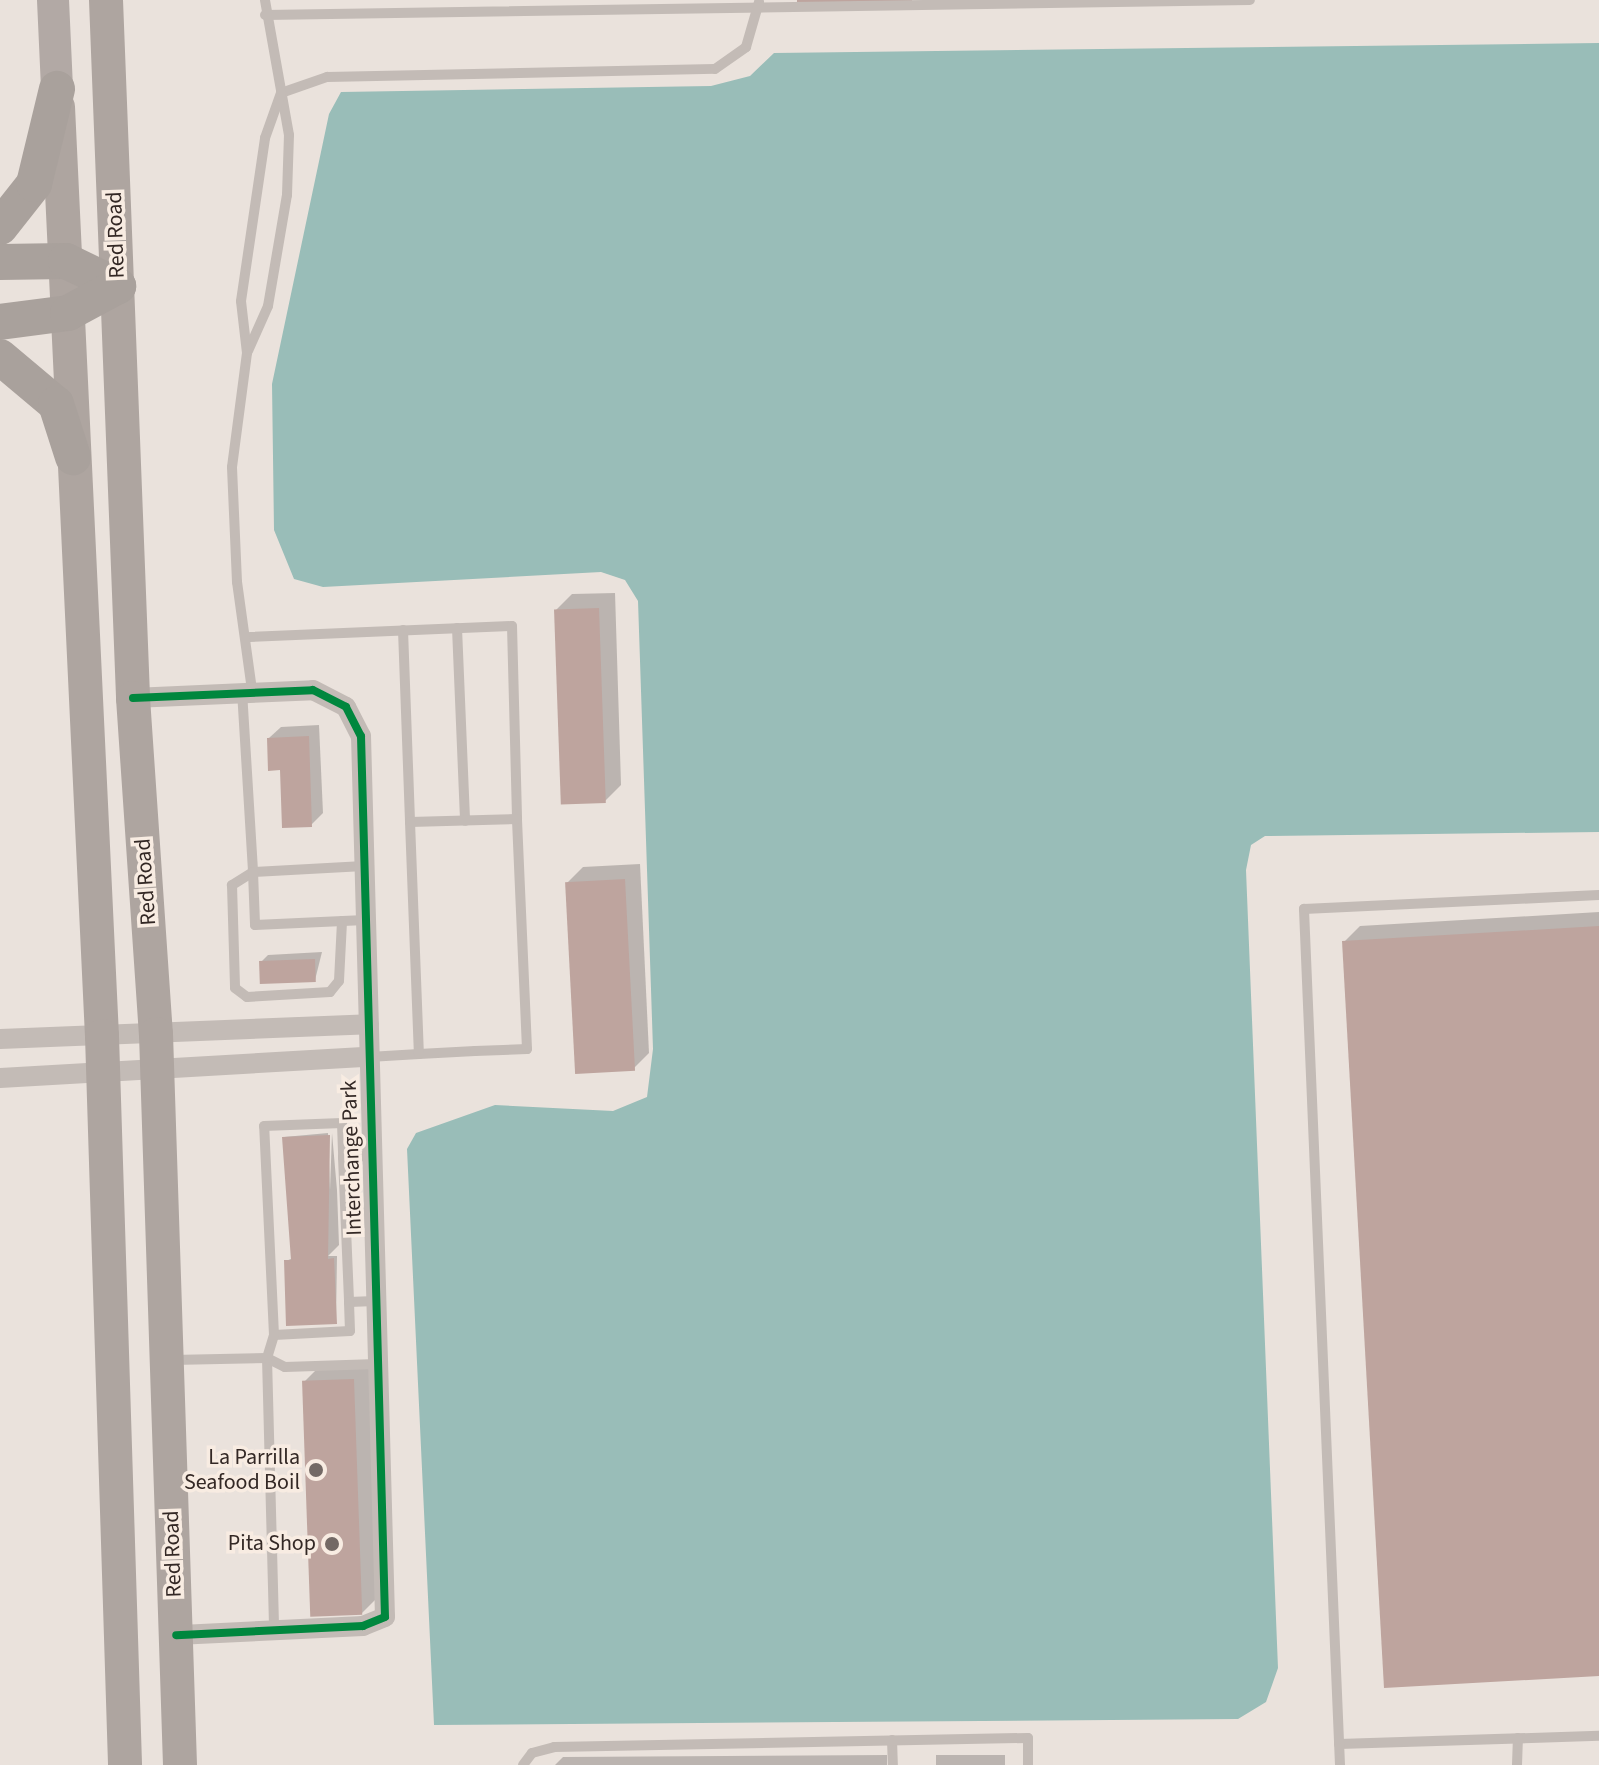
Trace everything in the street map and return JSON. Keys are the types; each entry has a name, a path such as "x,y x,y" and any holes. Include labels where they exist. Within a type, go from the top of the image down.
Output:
{"highway":[{"name":"Red Road","path":"106,0 133,698 157,1050 180,1765"},
{"path":"0,227 34,184 57,89"},
{"path":"57,89 102,1036 125,1765"},
{"path":"0,262 66,261 118,286"},
{"path":"0,322 68,313 118,286"},
{"path":"0,357 56,404 73,457"}],"main road":[{"path":"53,0 57,89"}],"street":[{"name":"Interchange Park","path":"133,698 247,690 313,690 346,707 361,736 369,1024 367,1057 385,1617 363,1626 176,1635"},
{"name":"Interchange Park","path":"0,1078 103,1070 157,1050 369,1024"},
{"name":"Interchange Park","path":"0,1039 102,1036 157,1050 367,1057"}],"lane":[{"path":"247,353 268,306 287,195 289,135 265,15 265,0"},
{"path":"265,15 759,3 1250,0"},
{"path":"281,93 327,77 715,69 746,47 759,3"},
{"path":"281,93 265,138 241,301 247,353 232,467 237,582 250,637 247,690 255,925 365,920"},
{"path":"250,637 512,626 527,1049 367,1057"},
{"path":"457,628 465,821"},
{"path":"403,630 419,1054"},
{"path":"410,822 517,819"},
{"path":"342,921 339,981 330,992 247,997 235,988 232,885 253,872 364,866"},
{"path":"1340,1765 1304,909 1599,895"},
{"path":"274,1335 350,1331 342,1123 264,1126 274,1335 267,1358 274,1630"},
{"path":"343,1157 370,1156"},
{"path":"349,1302 375,1301"},
{"path":"166,1360 267,1358 285,1367 377,1364"},
{"path":"1339,1744 1599,1736"},
{"path":"523,1765 532,1753 554,1747 1028,1738 1028,1765"},
{"path":"1517,1765 1518,1738"},
{"path":"892,1740 893,1765"}],"water":[{"path":"1599,43 1599,832 1265,836 1251,845 1246,870 1278,1668 1266,1702 1238,1719 434,1725 407,1149 416,1133 495,1105 613,1111 647,1097 653,1049 638,601 625,580 601,572 323,587 294,579 274,530 272,384 329,114 341,92 711,86 750,76 774,53"}],"building":[{"path":"797,0 912,0 912,3 797,5"},
{"path":"599,608 606,803 561,804 554,610"},
{"path":"309,736 312,827 282,828 280,770 268,771 267,738"},
{"path":"625,879 635,1071 575,1074 565,882"},
{"path":"1599,926 1599,1676 1384,1688 1342,941"},
{"path":"315,959 316,982 260,984 259,961"},
{"path":"330,1135 328,1259 334,1258 337,1324 286,1326 284,1260 291,1260 282,1137"},
{"path":"354,1379 362,1615 310,1617 302,1381"}],"cycle path":[{"path":"133,698 313,690 346,707 361,736 385,1617 363,1626 176,1635"}],"place":[{"name":"La Parrilla Seafood Boil","path":"316,1470"},
{"name":"Pita Shop","path":"332,1544"}]}
